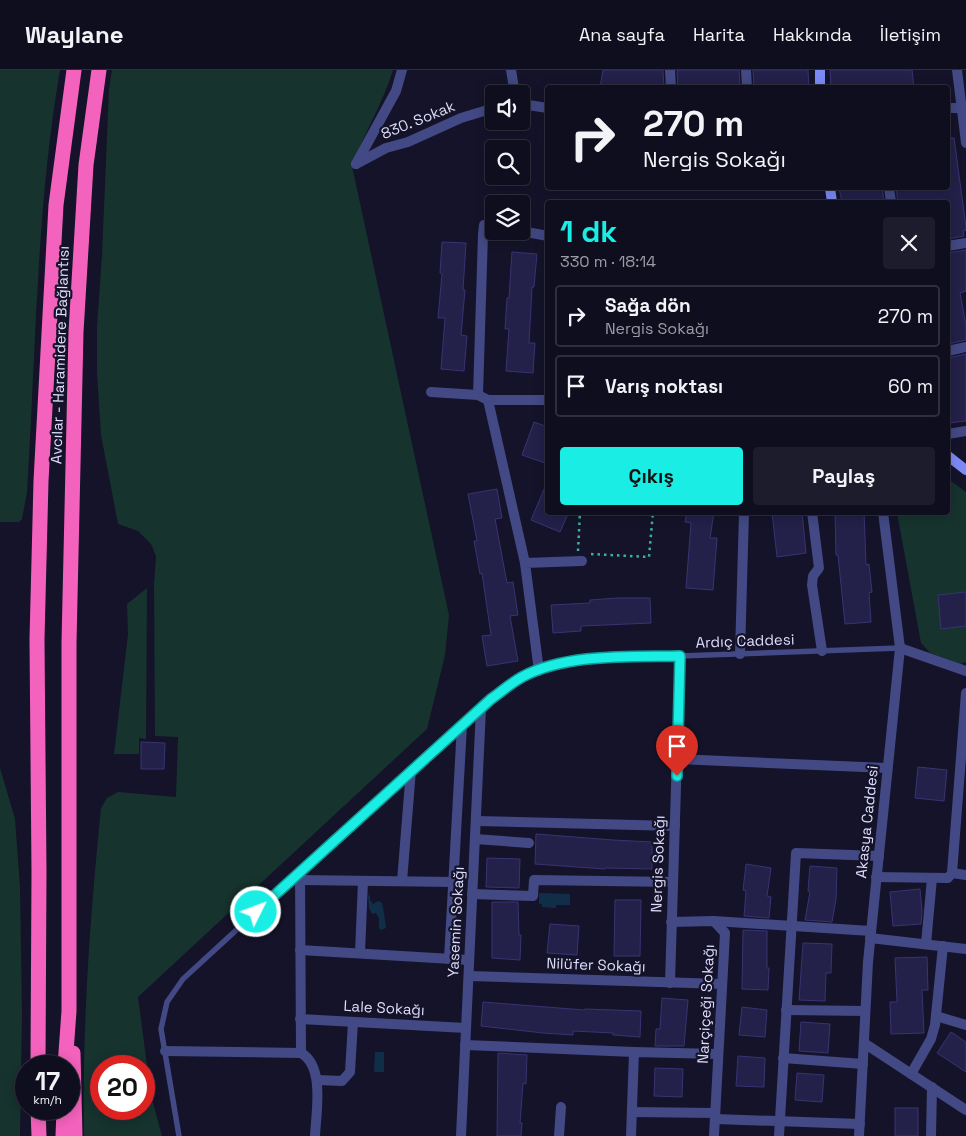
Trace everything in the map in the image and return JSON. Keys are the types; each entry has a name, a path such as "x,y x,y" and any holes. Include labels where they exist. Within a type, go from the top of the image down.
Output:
{"highway":[{"name":"Avcılar - Haramidere Bağlantısı","path":"38,1055 37,638 42,481 56,205 74,70"},
{"name":"Avcılar - Haramidere Bağlantısı","path":"69,1011 69,642 76,332 86,166 99,70"},
{"path":"66,1055 69,1011"},
{"path":"69,1011 74,1063 75,1136"},
{"path":"63,1136 64,1120"}],"street":[{"name":"830. Sokak","path":"402,70 396,91 356,164 386,148 408,142 461,118 485,111"},
{"path":"511,70 514,85"},
{"path":"670,70 671,85"},
{"path":"746,70 747,85"},
{"path":"820,70 820,85"},
{"path":"957,70 966,143"},
{"path":"530,105 545,108"},
{"path":"950,108 961,108"},
{"path":"485,225 483,234 483,397 525,562 539,671"},
{"path":"530,233 545,235"},
{"path":"950,246 966,243"},
{"path":"950,351 966,347"},
{"path":"431,392 545,400"},
{"path":"950,434 966,431"},
{"path":"950,458 966,470"},
{"path":"740,654 744,515"},
{"path":"812,515 819,568 812,576 812,585 822,651"},
{"name":"Akasya Caddesi","path":"859,1136 871,934 900,648 883,515"},
{"path":"525,562 582,561"},
{"path":"900,648 966,671"},
{"name":"Nergis Sokağı","path":"670,983 680,656"},
{"path":"876,877 948,878 952,873 964,758 966,694"},
{"name":"Yasemin Sokağı","path":"461,1136 481,708"},
{"name":"Yasemin Sokağı","path":"449,959 462,725"},
{"path":"677,759 887,768"},
{"path":"402,882 411,770"},
{"path":"476,821 675,826"},
{"path":"475,839 529,842"},
{"path":"779,1136 796,853 879,856"},
{"path":"952,873 966,875"},
{"path":"300,1053 300,876 363,881 454,882"},
{"path":"926,944 932,878"},
{"path":"472,894 533,896 534,880 673,882"},
{"path":"360,953 363,881"},
{"path":"671,922 714,921 792,925 871,934 966,949"},
{"name":"Narçiçeği Sokağı","path":"714,921 725,933 714,1136"},
{"path":"911,1074 931,1039 936,1016 942,946"},
{"path":"300,950 469,960"},
{"name":"Nilüfer Sokağı","path":"469,976 722,984"},
{"path":"786,1010 865,1011"},
{"path":"936,1016 966,1025"},
{"name":"Lale Sokağı","path":"300,1019 466,1028"},
{"path":"318,1080 342,1081 350,1072 353,1022"},
{"path":"864,1043 966,1110"},
{"path":"466,1045 718,1054"},
{"path":"165,1051 300,1053 307,1056 318,1080 315,1136"},
{"path":"631,1136 634,1052"},
{"path":"783,1058 863,1064"},
{"path":"931,1136 932,1088"},
{"path":"559,1136 561,1107"},
{"path":"632,1112 860,1124"}],"lane":[{"name":"Ardıç Caddesi","path":"179,1136 161,1029 167,1002 183,980 300,876 411,770 481,708 523,677 558,664 595,658 900,648"}],"path":[{"path":"580,515 578,554 649,557 653,515"}],"green space":[{"path":"0,70 60,70 52,123 41,228 27,493 22,519 19,522 0,522"},
{"path":"112,70 393,70 352,166 449,615 445,655 427,729 138,997 146,1055 90,1055 90,1120 155,1120 155,1110 162,1136 84,1136 84,1054 88,972 101,808 107,798 118,792 176,797 178,737 155,736 154,584 156,556 151,544 138,531 118,524 101,435 97,373 97,327 109,89"},
{"path":"950,480 966,492 966,662 960,664 930,653 921,643 897,515 950,515"},
{"path":"147,588 146,739 139,738 139,754 114,754 128,634 127,604"},
{"path":"0,768 15,819 20,887 22,1015 21,1055 15,1055 15,1120 20,1120 20,1136 0,1136"}],"water":[{"path":"539,893 570,894 570,905 556,905 556,908 542,907 542,904 539,904"},
{"path":"368,895 373,904 378,901 382,903 386,928 381,930 379,928 379,918 376,913 372,914 369,908"},
{"path":"375,1052 384,1052 384,1072 374,1072"}],"building":[{"path":"603,70 663,70 664,85 600,85"},
{"path":"677,70 739,70 740,85 678,85"},
{"path":"753,70 808,70 809,85 754,85"},
{"path":"830,70 912,70 914,85 831,85"},
{"path":"950,138 954,138 966,227 966,230 963,231 964,236 950,239 950,200 898,200 896,190 950,190"},
{"path":"839,190 882,190 884,200 842,200"},
{"path":"442,242 466,243 463,290 465,290 461,335 467,336 464,371 441,369 445,318 438,318 442,274 440,273"},
{"path":"966,250 966,291 960,293 966,325 966,340 950,344 950,253"},
{"path":"512,252 537,254 534,287 532,287 529,343 535,343 533,373 506,371 509,329 505,329"},
{"path":"966,354 966,421 950,423 950,358"},
{"path":"534,422 545,426 545,463 522,455"},
{"path":"545,487 545,515 568,515 560,532 531,520"},
{"path":"497,489 502,518 495,519 507,583 513,582 518,615 510,616 518,661 487,666 482,636 491,635 482,573 480,574 474,541 477,541 468,494"},
{"path":"686,515 714,515 710,538 717,538 713,590 686,588 691,523 685,522"},
{"path":"772,515 802,515 806,553 777,557"},
{"path":"835,515 864,515 866,565 869,564 872,592 869,593 871,622 845,624 838,555 836,555"},
{"path":"966,592 966,626 941,629 938,595"},
{"path":"650,598 651,623 581,626 581,631 553,633 551,605 590,603 590,600"},
{"path":"141,742 165,743 164,769 141,769"},
{"path":"918,767 947,770 944,801 915,798"},
{"path":"536,834 652,842 652,869 605,869 535,864"},
{"path":"487,858 520,859 519,888 486,887"},
{"path":"746,864 771,868 767,896 771,897 769,918 744,916 746,891 743,890"},
{"path":"810,866 837,868 836,899 832,922 805,920 810,892 808,891"},
{"path":"920,889 921,924 893,926 890,892"},
{"path":"615,900 641,900 640,956 614,956"},
{"path":"492,902 518,902 519,935 521,935 520,960 492,958"},
{"path":"550,924 579,926 577,955 547,953"},
{"path":"743,930 767,931 768,990 742,989"},
{"path":"803,943 832,944 831,973 826,973 825,1001 799,1000"},
{"path":"927,957 928,990 922,990 924,1033 891,1034 890,1002 897,1002 895,958"},
{"path":"662,998 688,1000 684,1046 655,1046 656,1029 660,1029"},
{"path":"483,1002 584,1010 641,1011 640,1037 613,1035 613,1033 573,1031 573,1035 543,1033 481,1026"},
{"path":"742,1007 767,1010 765,1037 739,1035"},
{"path":"801,1022 830,1024 828,1053 799,1051"},
{"path":"951,1032 966,1042 966,1072 937,1053"},
{"path":"498,1053 527,1055 526,1084 523,1083 520,1123 522,1123 521,1136 497,1136"},
{"path":"738,1056 765,1058 764,1087 736,1086"},
{"path":"655,1068 683,1069 682,1097 654,1096"},
{"path":"797,1073 824,1075 822,1102 795,1100"},
{"path":"895,1108 918,1108 918,1136 895,1136"}],"route":[{"path":"256,912 491,699 523,677 558,664 595,658 680,656 677,776"}]}
